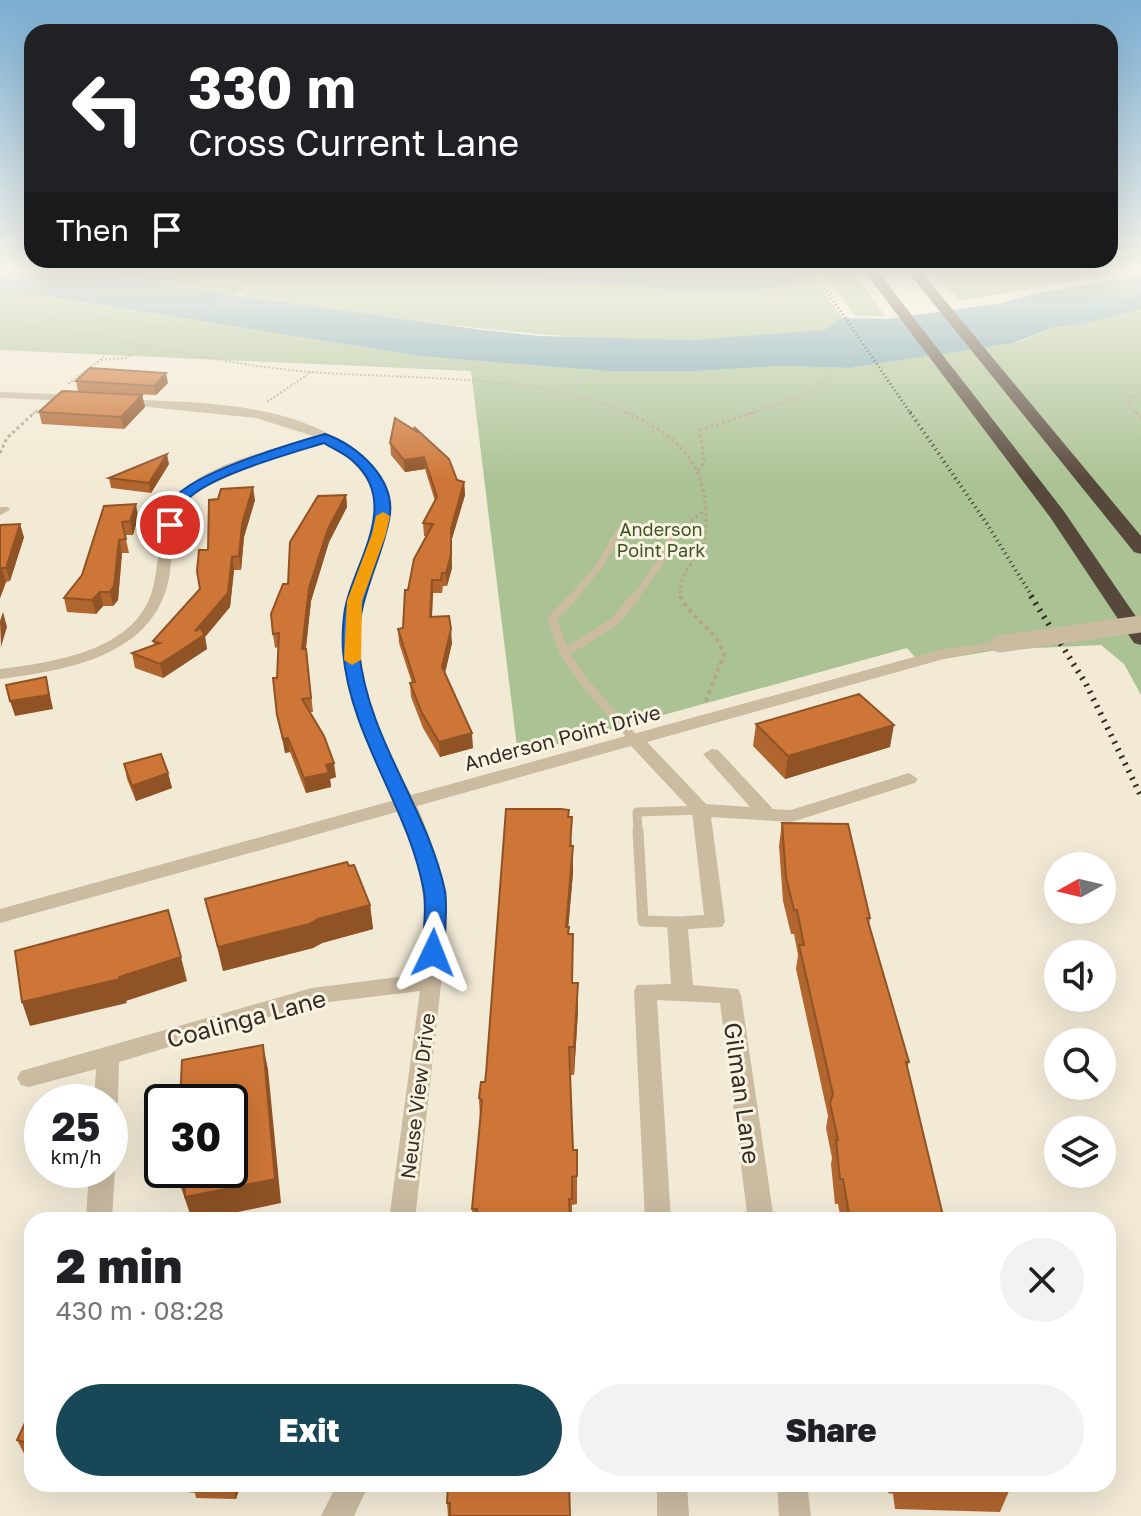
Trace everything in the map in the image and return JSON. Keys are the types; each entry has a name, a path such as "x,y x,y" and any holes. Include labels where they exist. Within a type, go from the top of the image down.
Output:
{"highway":[{"path":"922,339 1057,514 1141,639"},
{"path":"971,339 1141,548"}],"street":[{"name":"Neuse View Drive","path":"0,395 233,410 299,426 325,438 358,458 372,475 383,499 379,534 354,601 351,648 356,684 373,739 422,844 435,895 432,981 403,1212"},
{"path":"0,674 30,671 74,660 129,632 153,608 177,503 197,486 227,471 325,438"},
{"name":"Anderson Point Drive","path":"0,916 949,652 1141,624"},
{"path":"635,740 701,810 715,922 677,922 683,993 645,991 658,1212"},
{"path":"712,754 767,814"},
{"path":"701,810 792,816 909,779"},
{"name":"Coalinga Lane","path":"29,1078 312,996 432,981"},
{"name":"Gilman Lane","path":"683,993 730,995 760,1212"},
{"path":"107,1084 108,1056"},
{"path":"99,1212 101,1188"},
{"path":"337,1516 350,1492"},
{"path":"672,1492 673,1516"},
{"path":"793,1492 795,1516"}],"lane":[{"path":"563,653 613,623 672,545 668,533 654,527 635,527 619,532 612,549 591,578 552,619 553,636 563,653 635,740"},
{"path":"677,922 643,921 637,812 701,810"}],"path":[{"path":"104,339 257,366 565,393 649,424 686,454 698,471 704,490 707,532 703,546 680,585 685,606 717,640 723,653 723,664 711,682 703,710"},
{"path":"99,360 125,358 148,347"},
{"path":"64,390 104,357"},
{"path":"263,406 311,372"},
{"path":"698,471 704,462 700,430 816,391 830,374"},
{"path":"1141,394 1131,396 1128,405 1141,417"},
{"path":"0,453 7,438 45,403"},
{"path":"668,533 691,523 704,511"}],"green space":[{"name":"Anderson Point Park","path":"0,339 311,339 417,356 606,371 696,371 782,366 850,368 1027,339 1141,339 1141,695 1124,664 1101,645 997,650 920,663 907,648 518,755 471,371 0,350"},
{"path":"632,339 708,339 678,340"}],"water":[{"path":"311,339 1024,339 850,368 782,366 696,371 606,371 417,356"}],"building":[{"path":"90,368 166,373 154,386 76,381"},
{"path":"62,391 142,395 121,417 39,412"},
{"path":"395,418 416,431 414,427 449,459 457,480 464,482 451,529 451,555 446,573 442,573 441,580 432,580 430,617 449,616 451,629 442,667 472,733 439,742 422,713 410,683 415,682 398,629 403,628 405,590 408,590 414,559 433,524 423,523 437,497 424,457 404,460 390,443"},
{"path":"167,454 149,483 109,478"},
{"path":"253,487 242,524 239,556 232,557 228,593 195,631 201,628 204,635 160,664 132,653 160,643 153,641 200,589 197,571 199,550 208,550 209,500 218,499 221,489"},
{"path":"346,495 328,529 309,588 302,649 306,649 311,698 302,699 324,736 334,763 326,765 329,773 304,778 288,738 283,739 277,715 273,678 277,678 279,633 273,634 271,614 283,584 288,584 290,542 318,496"},
{"path":"136,504 130,521 122,522 126,539 119,540 114,586 110,592 100,592 92,600 64,598 82,575 104,506"},
{"path":"20,524 6,568 2,568 0,574 0,525"},
{"path":"46,677 49,695 10,701 6,685"},
{"path":"859,694 894,725 788,756 756,724"},
{"path":"161,754 168,773 132,786 124,764"},
{"path":"506,809 569,810 568,817 572,817 570,846 573,846 566,927 569,927 568,934 573,934 572,983 578,983 574,1047 569,1047 573,1150 577,1150 577,1176 572,1177 570,1212 477,1212 477,1209 472,1209 482,1100 479,1098 481,1082 485,1082"},
{"path":"782,823 848,824 870,918 867,918 909,1062 906,1062 942,1212 849,1212 843,1179 840,1179 838,1140 830,1103 833,1094 799,945 804,945 797,910 794,910 786,877"},
{"path":"347,862 349,866 354,865 370,905 218,947 205,899"},
{"path":"168,910 181,957 120,979 22,1002 15,951"},
{"path":"263,1045 275,1179 248,1184 248,1084 181,1084 182,1060"},
{"path":"185,1188 230,1188 185,1197"},
{"path":"24,1425 24,1442 17,1440"},
{"path":"448,1492 569,1492 570,1516 450,1516 450,1503 447,1503"}],"railway":[{"path":"859,339 911,414"},
{"path":"910,412 987,524 1033,598"},
{"path":"1031,596 1086,684 1141,796"}],"slow traffic":[{"path":"352,660 354,601 383,516"}],"route":[{"path":"170,525 177,503 197,486 227,471 325,438 358,458 372,475 383,499 383,518 354,601 351,648 356,684 373,739 422,844 435,895 433,953"}]}
